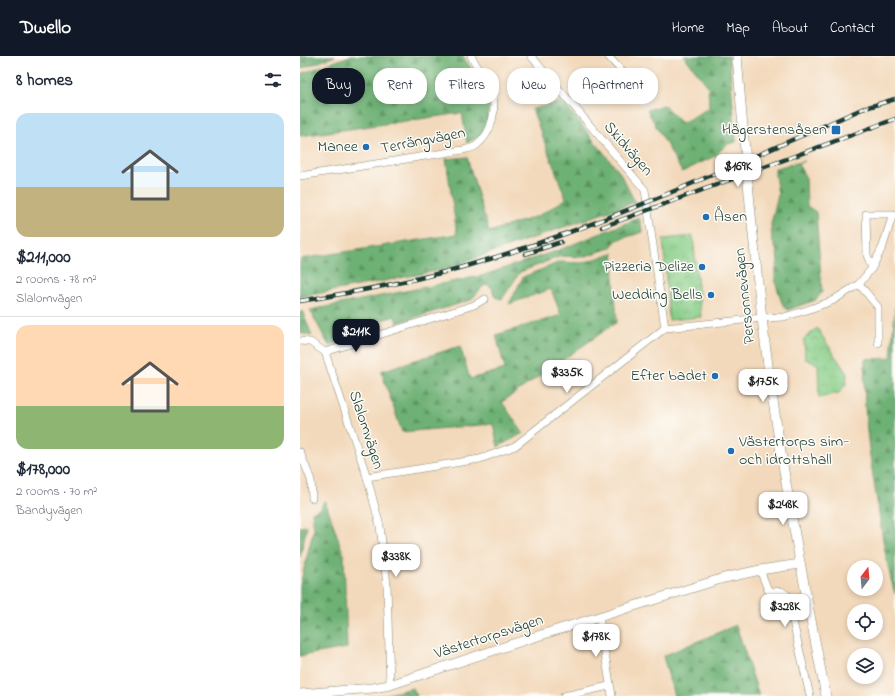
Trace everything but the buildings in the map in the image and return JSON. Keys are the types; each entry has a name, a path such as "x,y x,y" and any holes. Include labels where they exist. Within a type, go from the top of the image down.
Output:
{"street":[{"name":"Terrängvägen","path":"300,176 463,150 477,145 487,133 492,121 495,107 492,91 471,56"},
{"name":"Skidvägen","path":"530,56 645,190 665,328"},
{"path":"608,56 619,68"},
{"name":"Personnevägen","path":"737,56 744,144 762,318 776,418 800,564 826,696"},
{"path":"367,477 480,459 515,446 665,328 784,317 832,301 859,284 872,268 883,246 893,214 866,214 867,255 872,268"},
{"path":"859,284 878,307 878,343"},
{"path":"300,341 310,342 325,352 474,305 485,299"},
{"name":"Slalomvägen","path":"325,352 367,477 380,526 387,585 390,685"},
{"path":"300,452 311,480 312,498"},
{"name":"Västertorpsvägen","path":"300,694 373,688 390,685 724,578 760,570 800,564"},
{"path":"760,570 768,590 772,592 781,591 787,596 810,696"},
{"path":"599,617 612,696"},
{"path":"564,696 610,686"}],"green space":[{"path":"300,56 335,56 300,69"},
{"path":"350,56 463,56 471,68 435,68 435,104 488,104 489,112 487,123 479,136 467,143 462,113 300,136 300,74 312,70 312,104 365,104 365,68 317,68"},
{"path":"684,56 729,56 736,142 727,144 715,156 682,172 647,110 663,105 682,123 709,108 708,86"},
{"path":"563,102 620,173 635,202 442,270 300,297 300,259 457,234 446,159 467,157 489,232 538,216 566,199 532,109 560,104"},
{"path":"805,161 798,164 806,178 807,206 816,212 822,292 816,300 787,310 782,303 775,281 775,272 778,262 777,252 772,240 771,224 778,195 775,168"},
{"path":"639,218 643,232 617,240 610,248 583,257 561,256 520,272 502,299 495,297 492,288 487,284 482,287 471,300 397,323 395,316 335,334 338,342 329,346 310,310 481,276 559,250"},
{"path":"693,236 701,317 669,320 663,239"},
{"path":"614,253 613,262 617,322 502,402 523,433 498,447 493,424 402,432 381,371 460,346 470,379 505,369 496,335 561,315 551,289 509,304 523,277 560,262 582,263"},
{"path":"895,307 895,594 884,548 871,465 865,412 864,377 865,359 891,358"},
{"path":"300,312 303,312 312,336 300,333"},
{"path":"817,328 847,374 846,384 839,393 819,398 818,364 805,359 804,339"},
{"path":"325,500 344,556 347,648 300,656 300,585 314,528 312,512 320,509"},
{"path":"307,526 300,557 300,527"},
{"path":"736,625 759,696 674,696 663,656"},
{"path":"413,688 417,696 378,696"}],"railway":[{"path":"300,301 404,282 466,266 517,250 617,214 667,194 862,109 895,99"},
{"path":"602,227 895,119"},
{"path":"525,254 561,242"}],"place":[{"name":"Hägerstensåsen","path":"836,130"},
{"name":"Manee","path":"366,147"},
{"name":"Åsen","path":"706,217"},
{"name":"Pizzeria Delize","path":"702,267"},
{"name":"Wedding Bells","path":"711,295"},
{"name":"Efter badet","path":"715,376"},
{"name":"Västertorps sim- och idrottshall","path":"731,451"}]}
